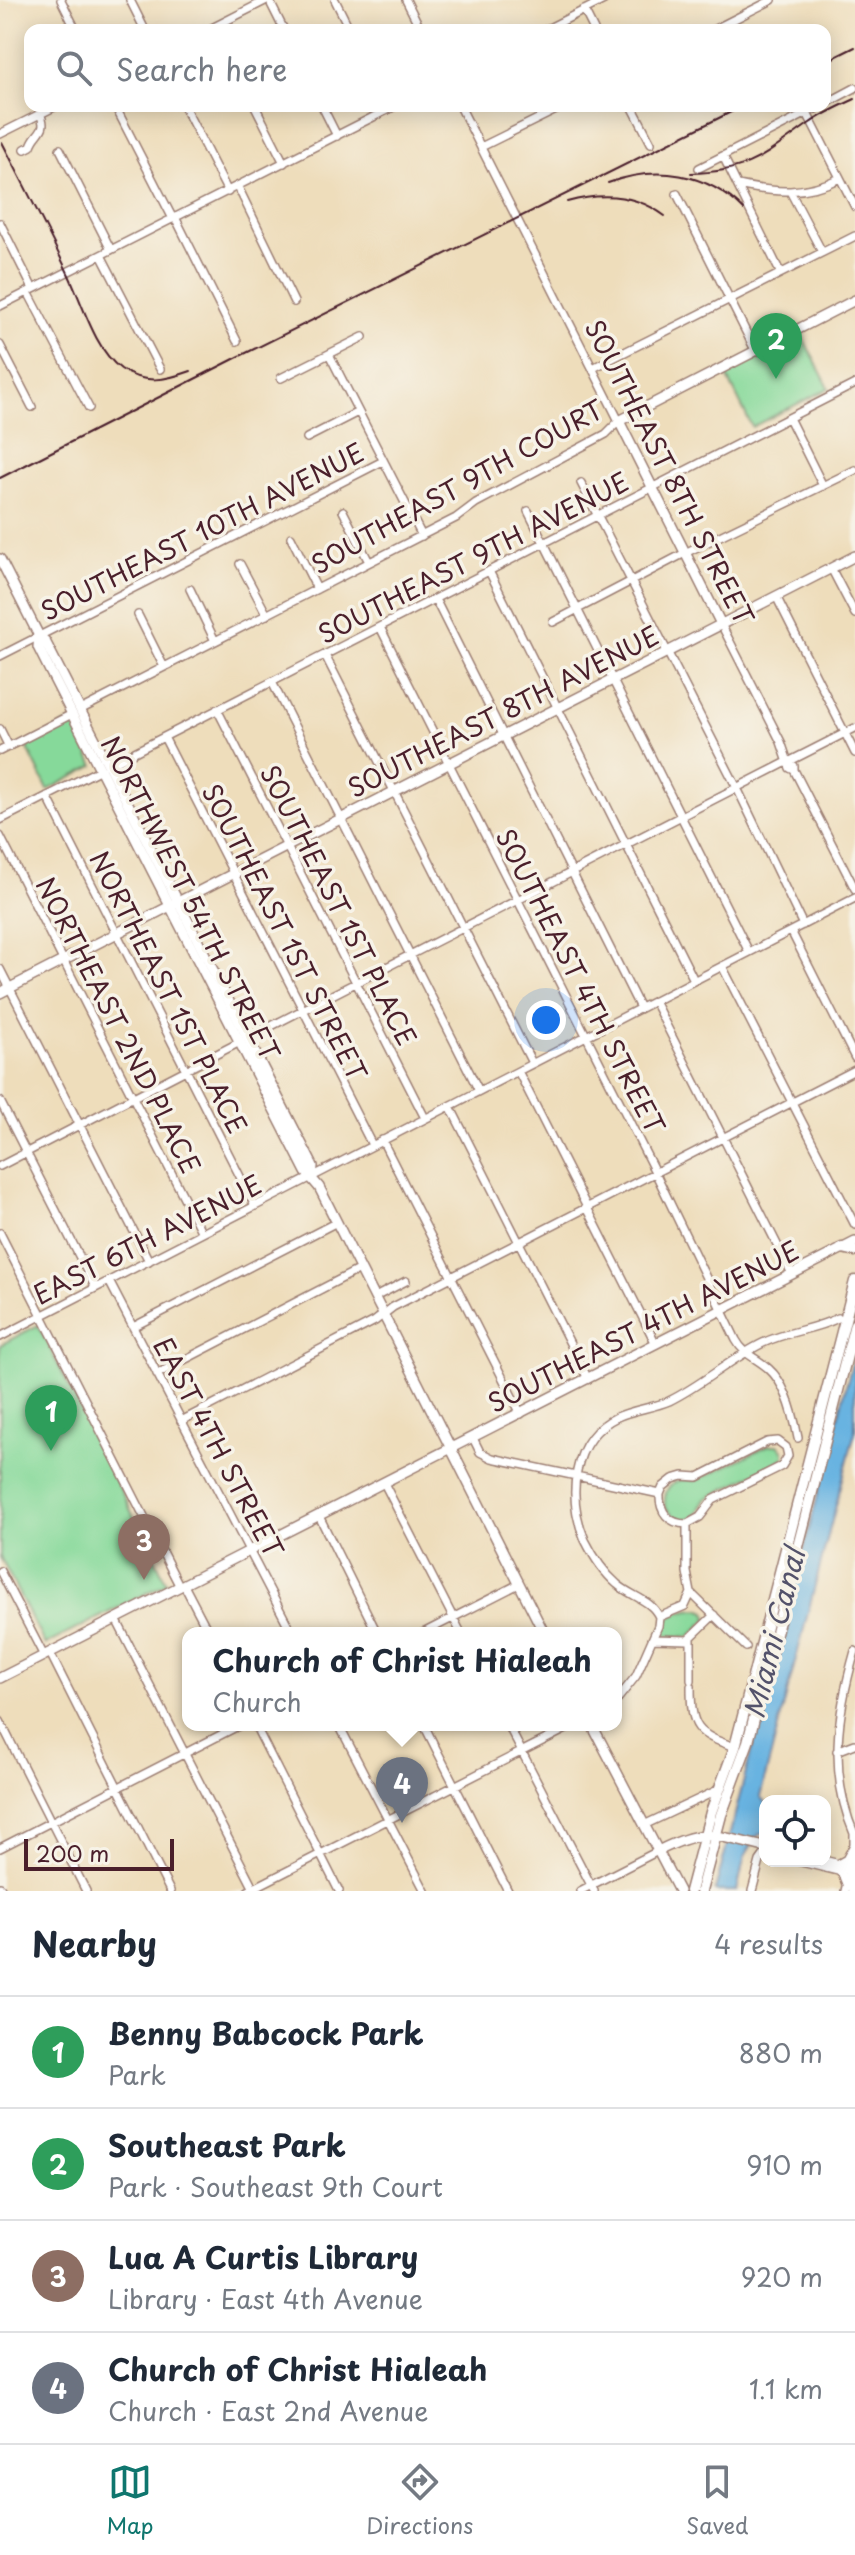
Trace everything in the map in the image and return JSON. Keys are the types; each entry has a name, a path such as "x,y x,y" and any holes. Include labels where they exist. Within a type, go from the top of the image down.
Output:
{"highway":[{"path":"842,1248 855,1251"},
{"path":"701,1891 720,1789 735,1747 855,1281"},
{"path":"690,1891 743,1757 855,1324"},
{"path":"812,1449 818,1470"}],"main road":[{"name":"SOUTHEAST 9TH COURT","path":"619,421 855,300"},
{"name":"SOUTHEAST 8TH STREET","path":"619,421 721,624"},
{"name":"SOUTHEAST 8TH AVENUE","path":"5,991 855,556"},
{"name":"NORTHWEST 54TH STREET","path":"0,559 3,572 39,636 38,647 103,761 244,1040 306,1172 312,1177 337,1222 541,1627"},
{"name":"NORTHWEST 54TH STREET","path":"105,767 128,803 175,904"},
{"name":"NORTHWEST 54TH STREET","path":"244,1040 276,1093 313,1166 312,1177"},
{"name":"SOUTHEAST 4TH AVENUE","path":"0,1678 855,1242"},
{"path":"595,1731 679,1891"},
{"path":"658,1851 693,1836 710,1834 759,1848"},
{"path":"838,1865 847,1860 854,1847"},
{"path":"831,1863 850,1870 854,1877 851,1889"}],"street":[{"path":"61,0 73,24"},
{"path":"130,0 142,24"},
{"path":"222,24 268,0 281,24"},
{"path":"335,0 347,24"},
{"path":"406,0 418,24"},
{"path":"557,24 604,0"},
{"path":"751,0 755,9"},
{"path":"725,24 772,0"},
{"path":"584,10 591,24"},
{"path":"831,101 855,88"},
{"path":"0,134 44,112"},
{"path":"118,112 237,341"},
{"path":"187,112 228,192"},
{"path":"258,112 284,163"},
{"path":"325,112 337,136"},
{"path":"0,306 382,112"},
{"name":"SOUTHEAST 8TH STREET","path":"463,112 619,421"},
{"path":"481,147 552,112"},
{"path":"635,112 651,143"},
{"path":"699,168 807,113 855,207"},
{"path":"25,149 43,131 45,124 40,114"},
{"path":"60,149 111,250"},
{"path":"723,156 780,272"},
{"path":"738,185 791,193 826,185 840,178"},
{"path":"238,187 294,302"},
{"path":"791,193 822,252"},
{"path":"677,194 755,350"},
{"path":"0,223 30,291 89,408"},
{"path":"593,368 855,236"},
{"path":"101,255 160,369"},
{"path":"281,378 363,337"},
{"path":"0,345 32,407"},
{"path":"329,354 422,536"},
{"name":"SOUTHEAST 9TH AVENUE","path":"0,820 855,384"},
{"path":"307,438 358,412"},
{"path":"789,418 823,486"},
{"name":"SOUTHEAST 9TH COURT","path":"0,751 76,715 456,518 476,503 606,434 619,421"},
{"name":"SOUTHEAST 10TH AVENUE","path":"0,656 383,461"},
{"path":"553,622 685,553 855,471"},
{"path":"581,483 737,788 803,925"},
{"path":"343,511 369,562"},
{"path":"528,511 749,952"},
{"path":"291,537 317,589"},
{"path":"240,564 267,615"},
{"path":"831,568 855,614"},
{"path":"489,571 694,980"},
{"path":"190,589 215,641"},
{"path":"776,596 855,753"},
{"path":"435,599 640,1008"},
{"path":"138,615 164,667"},
{"name":"SOUTHEAST 8TH STREET","path":"721,624 855,889"},
{"name":"SOUTHEAST 4TH STREET","path":"380,627 745,1353"},
{"path":"325,655 532,1063"},
{"path":"272,682 479,1091"},
{"name":"SOUTHEAST 1ST PLACE","path":"217,709 425,1118"},
{"path":"0,1166 855,728"},
{"path":"0,729 9,747"},
{"name":"SOUTHEAST 1ST STREET","path":"164,737 372,1145"},
{"name":"NORTHEAST 1ST PLACE","path":"47,796 255,1206"},
{"name":"NORTHEAST 2ND PLACE","path":"0,836 202,1233"},
{"name":"EAST 6TH AVENUE","path":"0,1337 855,898"},
{"path":"791,931 855,1058"},
{"path":"722,966 855,1225"},
{"path":"0,969 5,991 149,1261"},
{"path":"654,1001 792,1274"},
{"path":"181,1421 393,1307 855,1070"},
{"path":"518,1071 656,1344"},
{"path":"0,1101 95,1287"},
{"path":"450,1106 588,1379"},
{"path":"382,1140 521,1414"},
{"path":"133,1327 337,1222"},
{"path":"0,1233 206,1627"},
{"path":"157,1374 360,1269"},
{"name":"EAST 4TH STREET","path":"109,1281 289,1627"},
{"path":"375,1297 406,1281"},
{"path":"659,1617 651,1606 617,1584 594,1557 579,1521 576,1475 584,1448 611,1420 669,1401 745,1353 777,1337 821,1326 838,1318"},
{"path":"745,1353 775,1376 790,1407 798,1438 812,1449"},
{"path":"473,1438 480,1452 486,1456 660,1494"},
{"path":"786,1447 798,1438"},
{"path":"778,1441 786,1447 788,1456 783,1464 711,1502 700,1517 687,1524 675,1523 666,1516 660,1505 663,1487 673,1479 698,1477 767,1442 778,1441"},
{"path":"384,1483 458,1627"},
{"path":"319,1516 374,1627"},
{"path":"682,1609 689,1602 691,1593 687,1572 687,1524"},
{"path":"0,1571 118,1788 170,1891"},
{"path":"435,1627 519,1584"},
{"path":"691,1593 746,1647"},
{"path":"659,1617 682,1609 707,1609"},
{"path":"653,1639 691,1639 714,1615"},
{"path":"622,1694 636,1676 653,1639 659,1617"},
{"path":"116,1619 252,1890 562,1731"},
{"path":"691,1639 692,1713 699,1728 710,1739 735,1747"},
{"path":"850,1870 855,1834 842,1796 837,1751 844,1690 855,1651"},
{"path":"0,1721 86,1891"},
{"path":"0,1848 228,1731"},
{"path":"258,1731 339,1891"},
{"path":"342,1731 425,1891"},
{"path":"427,1731 508,1891"},
{"path":"511,1731 593,1888"},
{"path":"837,1751 855,1744"},
{"path":"644,1825 720,1789"},
{"path":"580,1891 593,1888 658,1851"},
{"path":"752,1891 759,1865"},
{"path":"825,1867 840,1872 851,1889"}],"green space":[{"path":"800,332 829,388 752,427 724,370"},
{"path":"72,721 94,766 48,790 26,745"},
{"path":"38,1325 167,1583 45,1645 0,1557 0,1345"},
{"path":"769,1445 779,1445 784,1451 784,1458 706,1499 696,1516 679,1518 665,1507 668,1488 676,1481 695,1481"},
{"path":"699,1609 706,1612 708,1618 689,1637 660,1635 665,1623 674,1615"}],"water":[{"path":"855,1352 855,1432 759,1795 759,1835 745,1856 737,1891 715,1891"}],"railway":[{"path":"831,59 855,47"},
{"path":"831,111 855,99"},
{"path":"0,478 731,112"},
{"path":"691,173 728,169 756,160 829,112"},
{"path":"2,142 68,273 96,338 112,361 130,374 147,379 164,379 191,371"},
{"path":"608,183 644,174 680,176 714,187 744,210"},
{"path":"567,202 593,197 618,197 642,203 665,216"}],"place":[{"name":"Southeast Park","path":"776,379"},
{"name":"Benny Babcock Park","path":"51,1451"},
{"name":"Lua A Curtis Library","path":"144,1580"},
{"name":"Church of Christ Hialeah","path":"402,1823"}],"water label":[{"name":"Miami Canal","path":"773,1633"}]}
